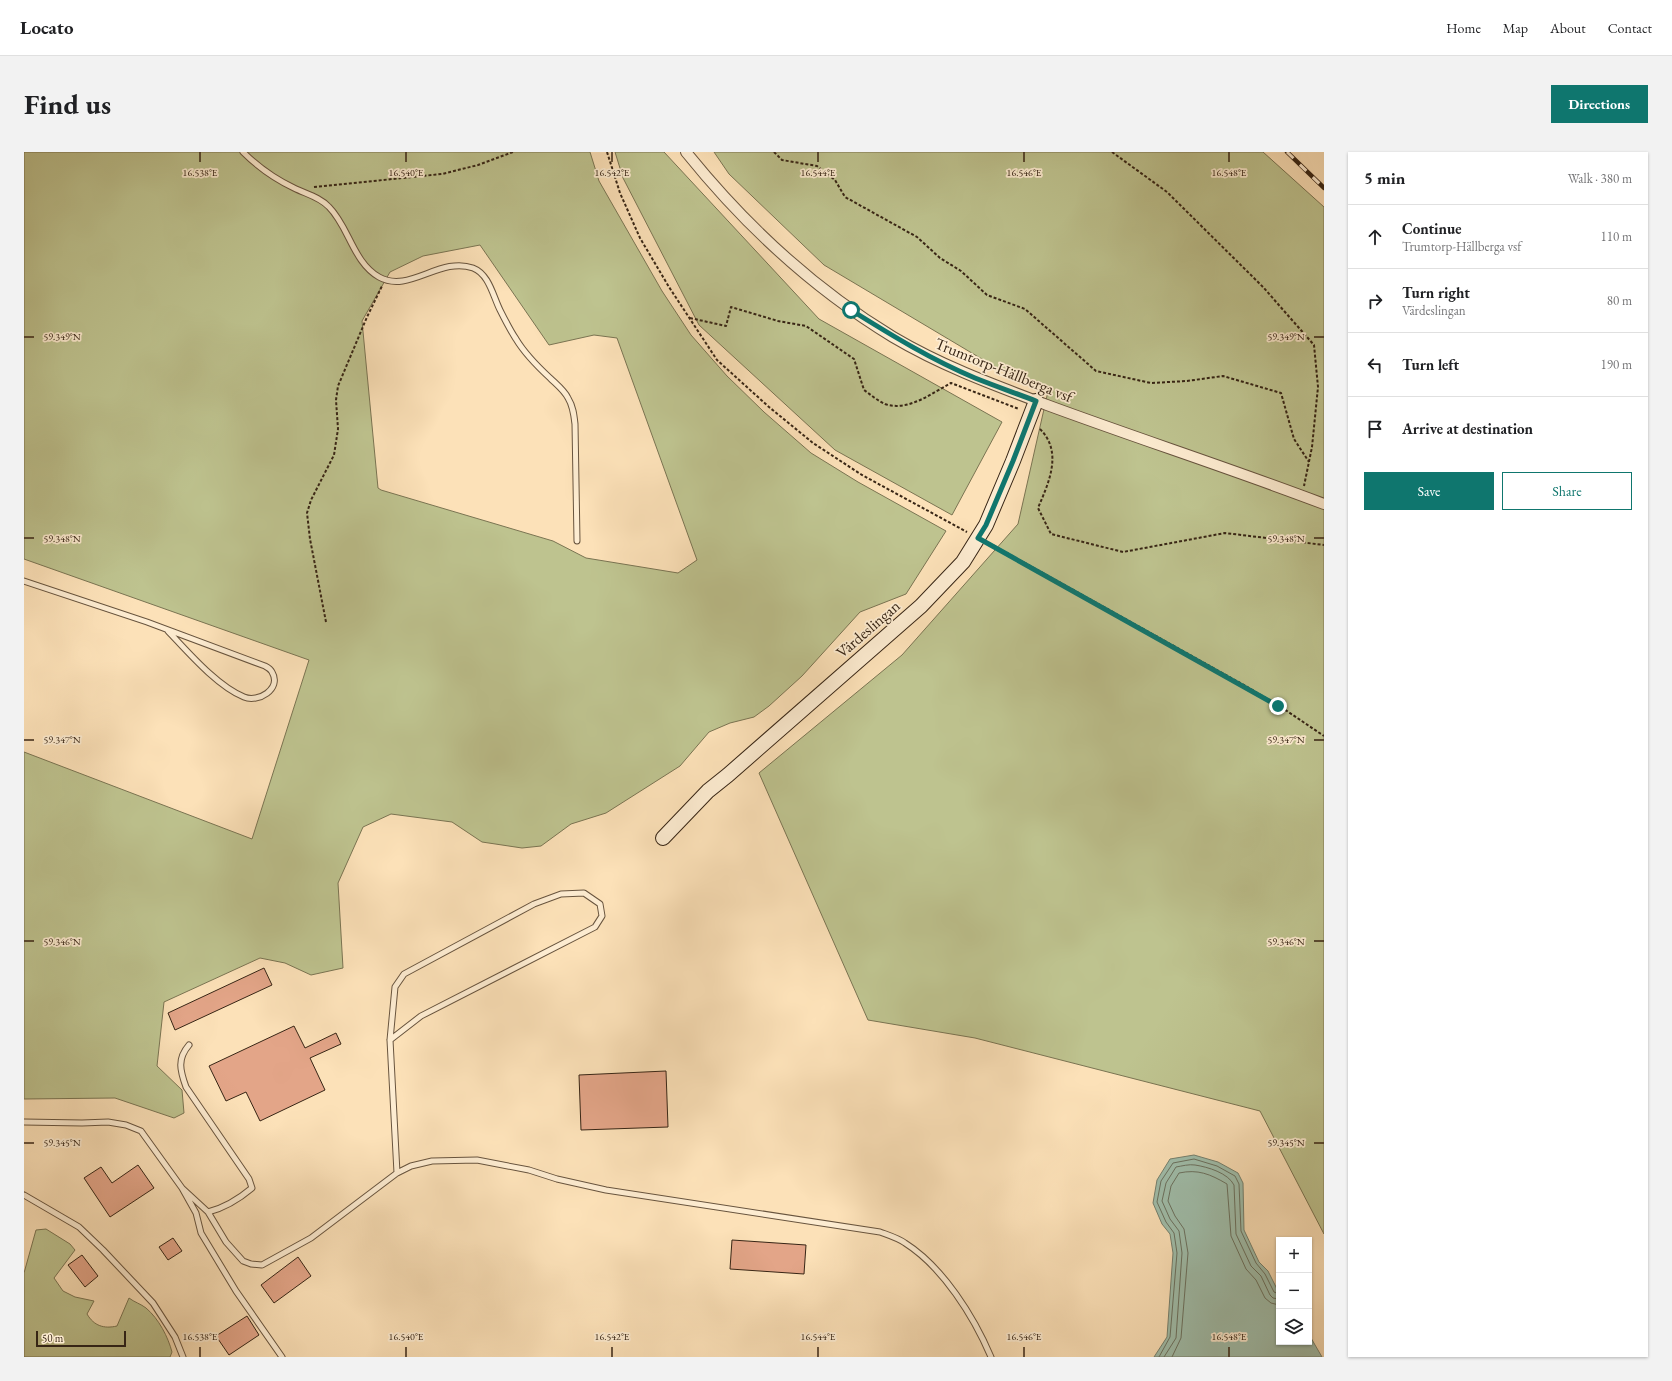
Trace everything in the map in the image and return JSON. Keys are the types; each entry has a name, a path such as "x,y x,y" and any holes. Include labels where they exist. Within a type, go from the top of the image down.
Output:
{"street":[{"name":"Trumtorp-Hällberga vsf","path":"686,152 730,204 772,245 851,310 895,338 974,378 1324,504"},
{"name":"Värdeslingan","path":"663,838 708,790 733,770 921,606 963,562 986,525 1036,401"}],"lane":[{"path":"243,152 264,171 327,205 337,216 365,265 378,277 385,280 407,280 450,266 473,268 482,274 492,289 500,310 516,339 525,352 568,397 573,410 577,541"},
{"path":"24,581 79,601 126,615 168,630 265,666 272,672 274,680 272,689 266,695 257,699 246,698 235,693 193,658 168,630"},
{"path":"390,1040 422,1016 595,927 602,916 600,904 584,893 561,894 534,904 404,974 395,987 390,1040 397,1173"},
{"path":"189,1045 183,1052 181,1061 181,1072 186,1087 249,1179 252,1188 240,1197 217,1210 208,1212"},
{"path":"24,1122 108,1122 126,1125 141,1132 182,1188 196,1214 201,1233 236,1291 282,1357"},
{"path":"182,1188 208,1212 226,1242 243,1261 251,1264 262,1265 311,1238 397,1173 411,1166 432,1161 477,1160 529,1170 557,1179 606,1190 880,1232 905,1242 931,1265 964,1307 982,1337 991,1357"},
{"path":"24,1195 79,1227 104,1250 153,1303 175,1337 183,1357"}],"path":[{"path":"294,188 442,174 478,165 513,152"},
{"path":"607,152 620,193 640,238 688,318 717,360 768,408 813,443 862,475 1242,684 1324,736"},
{"path":"774,152 782,160 817,166 835,180 846,196 917,237 940,258 961,271 987,295 1025,309 1096,371 1150,383 1187,381 1223,376 1281,393 1294,439 1309,462"},
{"path":"1112,152 1167,192 1263,287 1314,345 1318,387 1309,462 1303,496"},
{"path":"326,622 310,539 307,513 311,500 334,455 338,429 336,400 338,386 367,317 385,280"},
{"path":"688,318 726,326 730,307 778,321 806,326 854,359 864,390 885,404 899,406 913,403 951,384 1019,409 1048,437 1053,460 1048,483 1038,508 1051,534 1123,552 1225,533 1324,546"}],"green space":[{"path":"24,152 590,152 599,181 662,291 691,335 727,376 764,412 811,453 858,482 946,531 906,594 860,612 802,676 769,706 754,717 730,723 709,732 680,766 606,813 571,824 541,846 522,848 482,842 452,822 391,814 363,827 338,883 343,968 311,975 285,963 260,958 164,1002 157,1066 182,1090 184,1113 174,1118 115,1098 24,1099 24,752 252,839 309,660 24,559","holes":["480,245 549,345 594,335 617,338 697,560 678,573 586,558 553,541 378,488 362,321 390,272 423,256"]},
{"path":"615,152 664,152 819,319 1002,422 952,515 835,450 699,325 623,178"},
{"path":"714,152 1263,152 1324,207 1324,1234 1260,1111 975,1038 868,1020 759,773 902,655 1018,524 1049,387 997,368 824,265 729,174"},
{"path":"46,1229 70,1244 75,1250 54,1278 63,1291 75,1297 94,1301 87,1314 96,1324 104,1327 117,1326 129,1298 144,1307 155,1317 165,1334 172,1352 170,1357 24,1357 24,1273 36,1230"}],"water":[{"path":"1194,1155 1218,1162 1238,1173 1243,1183 1244,1230 1259,1262 1268,1271 1276,1287 1276,1345 1312,1345 1312,1340 1322,1357 1154,1357 1167,1337 1173,1253 1170,1234 1162,1224 1153,1203 1157,1180 1170,1159"}],"building":[{"path":"264,968 272,985 175,1030 168,1013"},
{"path":"294,1026 305,1048 336,1033 341,1044 310,1058 325,1090 260,1121 246,1092 226,1101 209,1066"},
{"path":"666,1071 668,1127 581,1130 579,1075"},
{"path":"138,1165 154,1188 110,1217 84,1178 101,1167 112,1183"},
{"path":"173,1238 182,1251 168,1260 159,1247"},
{"path":"732,1240 806,1245 804,1274 730,1269"},
{"path":"82,1255 98,1276 85,1287 68,1265"},
{"path":"298,1257 311,1276 274,1303 261,1285"},
{"path":"247,1316 259,1335 229,1355 216,1336"}],"railway":[{"path":"1287,152 1324,188"}],"route":[{"path":"851,310 895,338 935,359 974,378 1036,401 986,525 978,538 1242,684 1278,706"}]}
